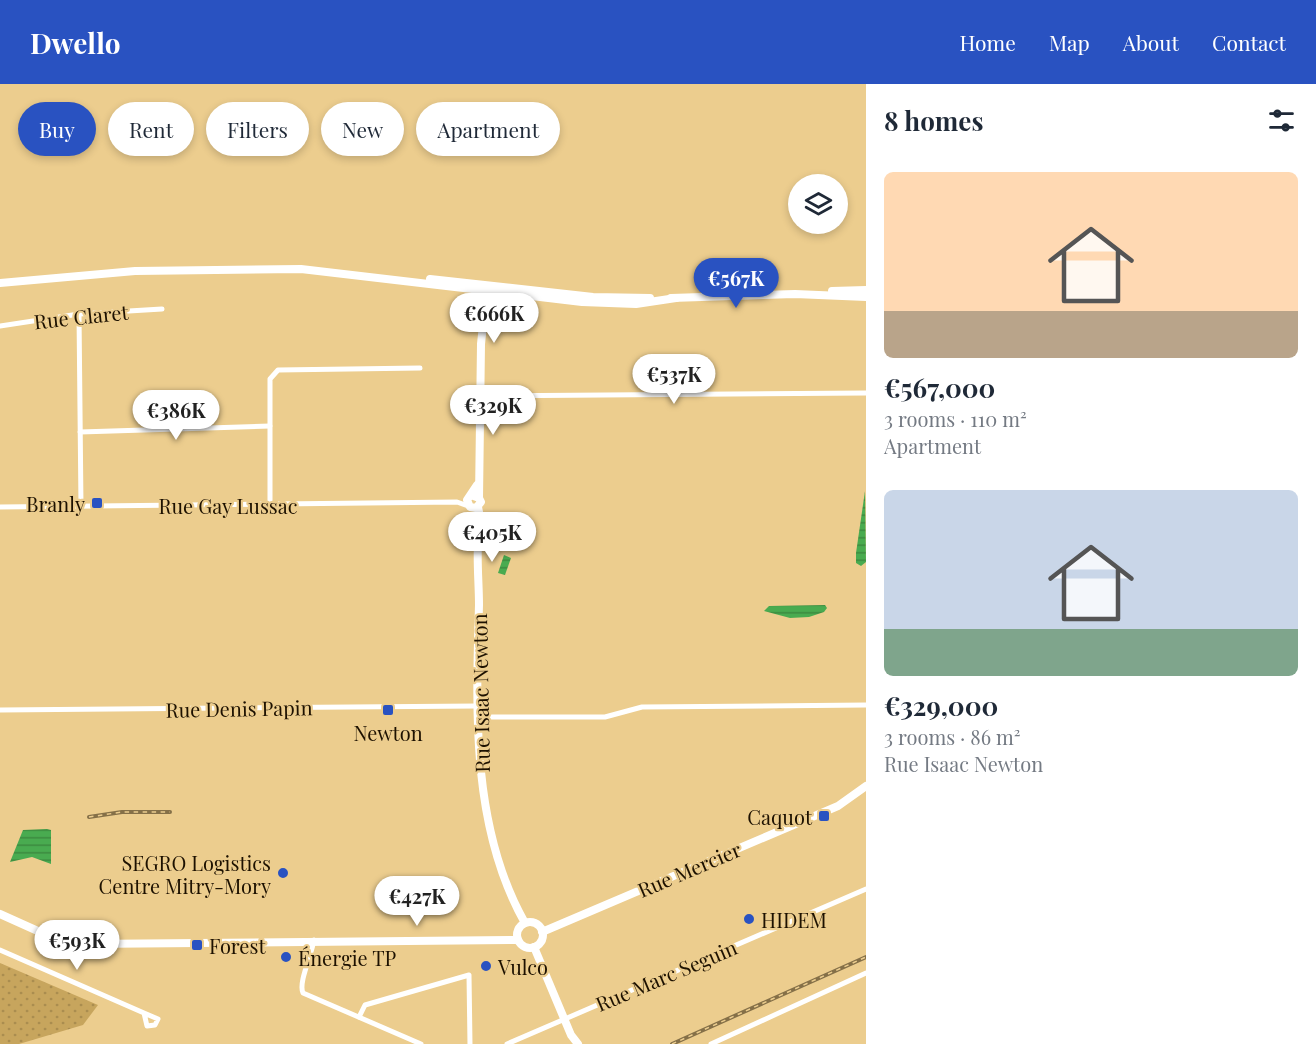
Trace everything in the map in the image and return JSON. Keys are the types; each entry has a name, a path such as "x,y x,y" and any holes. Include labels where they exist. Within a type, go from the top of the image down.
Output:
{"street":[{"path":"0,283 135,271 301,269 487,288 612,304 676,298 866,290"},
{"path":"473,502 481,476 482,344 487,288"},
{"path":"795,294 866,297"},
{"name":"Rue Claret","path":"0,326 79,314 162,309"},
{"path":"79,314 81,507"},
{"path":"270,505 270,379 278,370 420,368"},
{"path":"481,396 866,393"},
{"path":"80,432 270,426"},
{"name":"Rue Gay Lussac","path":"0,507 473,502"},
{"name":"Rue Isaac Newton","path":"473,502 480,528 477,717 481,776 497,856 525,923"},
{"name":"Rue Denis Papin","path":"0,710 477,705"},
{"path":"477,717 605,717 642,707 866,705"},
{"name":"Rue Mercier","path":"542,932 838,806 866,786"},
{"name":"Rue Marc Seguin","path":"507,1044 866,889"},
{"path":"0,914 60,941 72,943 518,940 524,946 534,947 542,940 542,932 534,923 525,923 519,928 518,940"},
{"path":"314,940 313,953 300,983 303,993 421,1044"},
{"path":"534,947 578,1044"},
{"path":"0,950 144,1013"},
{"path":"711,1044 866,973"},
{"path":"359,1017 365,1005 470,975 470,1044"}],"shaded area":[{"path":"865,491 866,562 861,566 856,563 856,553"},
{"path":"504,555 511,558 505,575 498,573"},
{"path":"825,605 827,608 824,612 809,617 790,618 764,611 769,606"},
{"path":"23,830 51,830 51,864 32,857 10,862"},
{"path":"0,963 98,1005 83,1025 19,1044 0,1044"}],"railway":[{"path":"89,817 122,812 170,812"},
{"path":"672,1044 866,957"}],"place":[{"name":"Branly","path":"97,503"},
{"name":"Newton","path":"388,710"},
{"name":"Caquot","path":"824,816"},
{"name":"SEGRO Logistics Centre Mitry-Mory","path":"283,873"},
{"name":"HIDEM","path":"749,919"},
{"name":"Forest","path":"197,945"},
{"name":"Énergie TP","path":"286,957"},
{"name":"Vulco","path":"486,966"}]}
